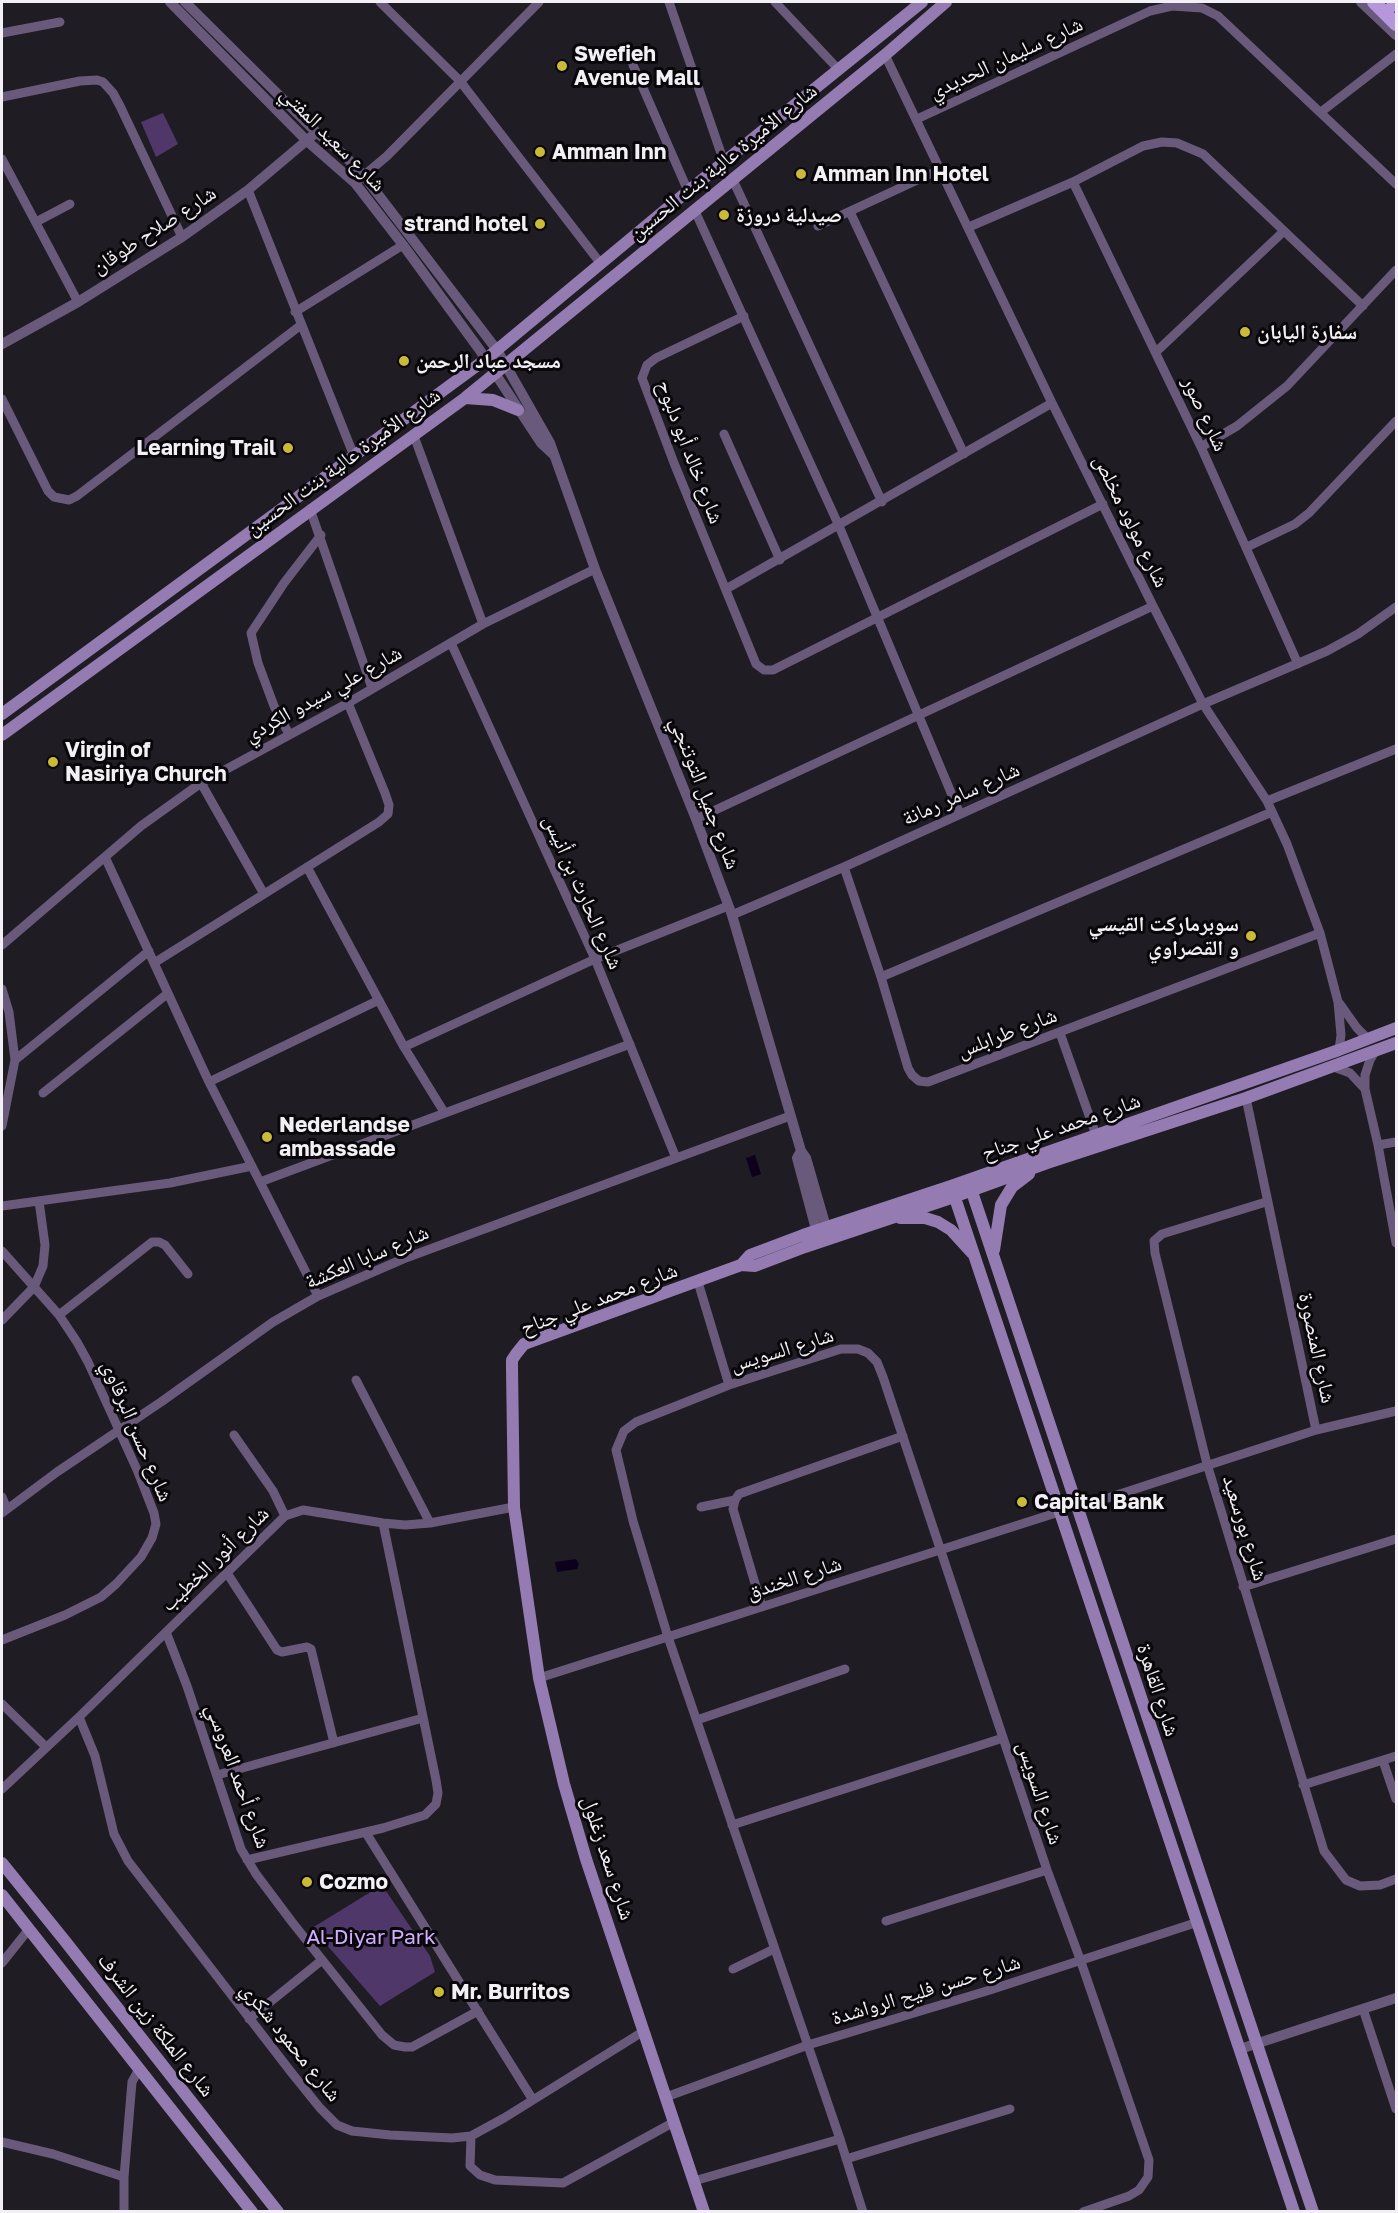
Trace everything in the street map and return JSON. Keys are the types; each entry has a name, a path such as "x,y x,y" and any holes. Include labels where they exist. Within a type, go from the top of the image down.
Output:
{"main road":[{"name":"شارع الأميرة عالية بنت الحسين","path":"2,714 486,359 688,191 922,2"},
{"name":"شارع الأميرة عالية بنت الحسين","path":"2,735 465,398 885,55 946,2"},
{"path":"1374,2 1396,24"},
{"path":"1393,2 1396,5"},
{"path":"465,398 493,400 518,410"},
{"name":"شارع محمد علي جناح","path":"514,1507 512,1360 525,1344 741,1265 755,1266 823,1234 970,1185 1096,1135 1396,1028"},
{"name":"شارع محمد علي جناح","path":"970,1185 1246,1098 1396,1043"},
{"path":"993,1253 999,1215 1005,1196 1021,1179 1047,1162"},
{"name":"شارع القاهرة","path":"970,1185 1312,2211"},
{"name":"شارع محمد علي جناح","path":"823,1234 893,1217 953,1191"},
{"name":"شارع القاهرة","path":"953,1191 1294,2211"},
{"path":"893,1217 925,1218 938,1222 951,1230 977,1259"},
{"name":"شارع سعد زغلول","path":"514,1507 539,1678 567,1795 704,2211"},
{"name":"شارع الملكة زين الشرف","path":"2,1863 278,2211"},
{"name":"شارع الملكة زين الشرف","path":"2,1895 252,2211"}],"street":[{"name":"شارع سعيد المفتي","path":"170,2 307,141 360,180 507,365"},
{"name":"شارع سعيد المفتي","path":"185,2 316,132 344,155 403,245 496,373"},
{"path":"380,2 460,81 601,264"},
{"path":"669,2 724,162"},
{"path":"775,2 839,70"},
{"path":"1361,2 1396,36"},
{"path":"360,180 387,156 534,3"},
{"name":"شارع سليمان الحديدي","path":"917,119 1150,11 1179,6 1202,8 1218,16 1396,184"},
{"path":"2,33 60,22"},
{"path":"1321,112 1396,54"},
{"name":"شارع مولود مخلص","path":"885,55 1052,403 1153,606 1203,704 1267,801 1292,854 1320,933 1338,1002 1341,1035 1339,1050"},
{"path":"633,65 688,191"},
{"path":"2,98 80,81 103,82 113,93 120,106 182,237"},
{"name":"شارع صلاح طوقان","path":"2,344 78,302 182,237 248,190 316,132"},
{"path":"969,227 1073,182 1143,146 1162,142 1177,143 1203,154 1363,306"},
{"path":"2,159 78,302"},
{"path":"818,226 941,169"},
{"path":"733,180 882,502"},
{"name":"شارع صور","path":"1073,182 1201,447 1298,664"},
{"path":"248,190 354,456"},
{"path":"36,222 70,204"},
{"path":"695,211 839,526 960,814"},
{"path":"850,212 964,454"},
{"path":"1156,352 1284,231"},
{"path":"295,312 403,245"},
{"path":"1201,447 1237,426 1271,400 1302,371 1396,270"},
{"name":"شارع خالد أبو دلبوح","path":"744,316 656,358 647,365 642,378 756,664 764,670 773,670 1103,504"},
{"path":"2,399 48,491 54,497 69,500 301,325"},
{"name":"شارع جميل التوتنجي","path":"507,365 550,443 595,569 696,819 730,911 790,1116 801,1151 806,1158 823,1234"},
{"name":"شارع جميل التوتنجي","path":"496,373 541,443 554,455"},
{"path":"726,589 1052,403"},
{"path":"1247,547 1295,524 1396,421"},
{"path":"724,434 780,560"},
{"path":"414,436 483,624"},
{"path":"310,509 321,535 372,688"},
{"path":"289,735 274,706 258,663 251,633 273,599 321,535"},
{"name":"شارع علي سيدو الكردي","path":"2,945 141,826 201,783 348,703 483,624 595,569"},
{"path":"696,819 1153,606"},
{"name":"شارع سامر رمانة","path":"404,1047 595,959 844,867 1203,704 1298,664 1359,634 1396,607"},
{"name":"شارع الحارث بن أنيس","path":"451,643 595,959 676,1158"},
{"path":"154,963 379,822 388,814 389,805 385,793 348,703"},
{"path":"1267,801 1396,749"},
{"path":"201,783 264,894"},
{"path":"881,976 1272,812"},
{"path":"105,856 209,1082 318,1296"},
{"path":"307,867 404,1047 444,1112"},
{"name":"شارع طرابلس","path":"844,867 881,976 908,1068 919,1081 928,1082 1320,933"},
{"path":"15,1060 149,951"},
{"path":"2,989 9,1012 15,1060 2,1126"},
{"path":"43,1093 167,994"},
{"path":"209,1082 379,1000"},
{"name":"شارع مولود مخلص","path":"1338,1002 1367,1038"},
{"path":"1060,1033 1096,1135"},
{"path":"260,1182 630,1044"},
{"path":"1376,1050 1365,1075 1365,1089 1396,1243"},
{"path":"1331,1066 1350,1073 1365,1089"},
{"name":"شارع المنصورة","path":"1077,1508 1316,1430 1266,1202 1246,1098"},
{"name":"شارع سابا العكشة","path":"4,1511 273,1322 318,1296 403,1259 790,1116"},
{"path":"1378,1145 1396,1142"},
{"path":"2,1206 170,1183 252,1166"},
{"path":"2,1320 34,1287 41,1274 44,1256 39,1201"},
{"name":"شارع بورسعيد","path":"1266,1202 1162,1234 1154,1241 1155,1253 1207,1464 1324,1851 1346,1880 1360,1886 1380,1885 1396,1879"},
{"path":"59,1316 152,1242 165,1245 188,1274"},
{"name":"شارع حسن البرقاوي","path":"2,1251 59,1316 88,1362 154,1513 155,1531 147,1547 126,1574 101,1597 65,1615 2,1640"},
{"path":"698,1282 729,1385"},
{"name":"شارع السويس","path":"862,2211 840,2139 668,1637 620,1475 616,1450 624,1431 636,1422 729,1385 841,1349 858,1348 868,1353 877,1362 1047,1870 1149,2160 1150,2171 1144,2185 1129,2196 1083,2211"},
{"path":"356,1380 430,1522"},
{"path":"1316,1430 1396,1411"},
{"path":"234,1435 273,1491 285,1516"},
{"path":"762,1607 733,1509 739,1494 903,1436"},
{"path":"2,1497 4,1511"},
{"path":"701,1507 735,1500"},
{"name":"شارع أنور الخطيب","path":"2,1789 285,1516 303,1510 383,1524 430,1522 514,1507"},
{"name":"شارع الخندق","path":"539,1678 1059,1512"},
{"path":"247,1860 366,1833 424,1815 436,1804 438,1789 383,1524"},
{"path":"1244,1587 1396,1539"},
{"path":"227,1573 277,1650 282,1653 307,1647 313,1652 334,1743"},
{"name":"شارع أحمد العروسي","path":"166,1632 217,1775 231,1822 247,1860 382,2035 394,2045 405,2048 420,2044 478,2011"},
{"path":"697,1720 845,1669"},
{"path":"2,1704 46,1747"},
{"name":"شارع محمود شكري","path":"79,1717 95,1756 110,1823 119,1845 146,1886 249,2019 320,2108 337,2125 352,2131 390,2135 452,2138 471,2136 644,2031"},
{"path":"217,1775 423,1718"},
{"path":"732,1826 1003,1738"},
{"path":"1303,1785 1396,1756"},
{"path":"1383,1761 1396,1799"},
{"path":"366,1833 533,2100"},
{"path":"886,1921 1047,1870"},
{"name":"شارع حسن فليح الرواشدة","path":"666,2097 808,2045 1198,1922"},
{"path":"2,1963 29,1929"},
{"path":"733,1969 774,1949"},
{"path":"249,2019 322,1960"},
{"path":"1240,2049 1396,1998"},
{"path":"1363,2009 1396,2109"},
{"path":"124,2211 124,2177 132,2082 139,2069"},
{"path":"846,2159 1010,2109"},
{"path":"471,2136 470,2166 480,2175 495,2180 563,2183 674,2122"},
{"path":"694,2181 840,2139"},
{"path":"2,2142 53,2154 124,2177"}],"green space":[{"path":"163,113 178,144 156,157 141,122"},
{"name":"Al-Diyar Park","path":"382,1885 430,1956 435,1972 380,2006 312,1928"}],"shaded area":[{"path":"755,1155 761,1174 752,1177 746,1158"},
{"path":"576,1559 579,1564 577,1569 557,1572 555,1562"}],"place":[{"name":"Swefieh Avenue Mall","path":"562,66"},
{"name":"Amman Inn","path":"540,152"},
{"name":"Amman Inn Hotel","path":"801,174"},
{"name":"صيدلية دروزة","path":"724,215"},
{"name":"strand hotel","path":"540,224"},
{"name":"سفارة اليابان","path":"1245,332"},
{"name":"مسجد عباد الرحمن","path":"404,361"},
{"name":"Learning Trail","path":"288,448"},
{"name":"Virgin of Nasiriya Church","path":"53,762"},
{"name":"سوبرماركت القيسي و القصراوي","path":"1251,936"},
{"name":"Nederlandse ambassade","path":"267,1137"},
{"name":"Capital Bank","path":"1022,1502"},
{"name":"Cozmo","path":"307,1882"},
{"name":"Mr. Burritos","path":"439,1992"}]}
